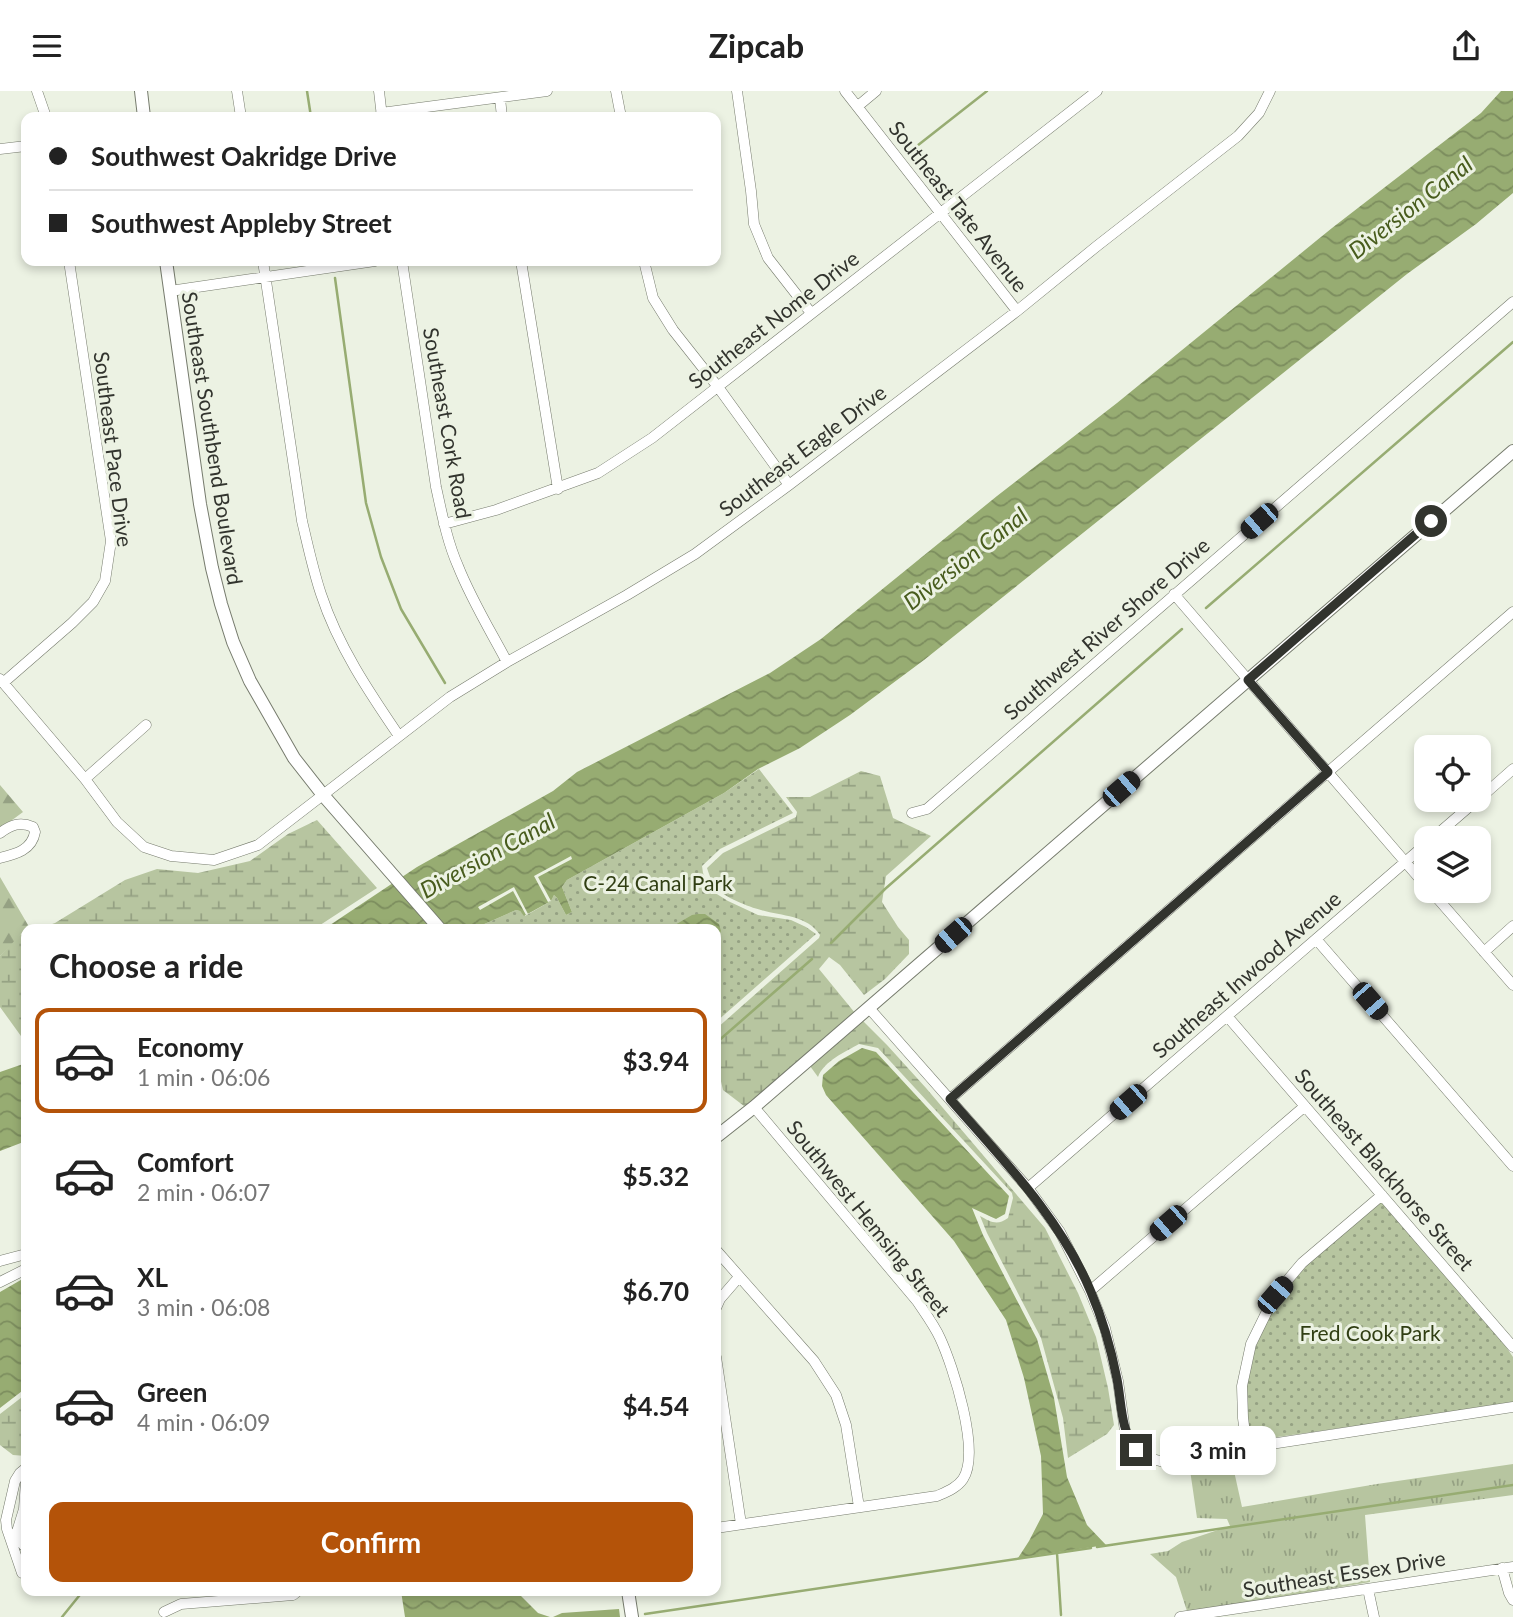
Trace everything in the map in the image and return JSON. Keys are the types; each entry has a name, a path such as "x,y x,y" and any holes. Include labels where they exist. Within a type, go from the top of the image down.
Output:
{"street":[{"path":"37,91 44,112"},
{"path":"141,91 143,112"},
{"path":"237,91 240,112"},
{"path":"379,91 382,112"},
{"path":"403,112 547,91"},
{"path":"616,91 620,112"},
{"path":"737,91 754,225 768,258 811,313"},
{"name":"Southeast Tate Avenue","path":"845,91 1017,311"},
{"path":"858,106 876,91"},
{"name":"Southeast Nome Drive","path":"444,524 496,510 598,473 652,438 1097,91"},
{"name":"Southeast Eagle Drive","path":"2,681 85,779 117,822 144,847 171,856 214,860 258,845 450,697 695,554 789,485 1017,311 1238,136 1259,113 1270,91"},
{"path":"500,98 501,112"},
{"path":"0,149 21,147"},
{"name":"Southeast Pace Drive","path":"2,681 93,602 105,580 109,556 111,541 70,266"},
{"name":"Southeast Southbend Boulevard","path":"167,266 200,505 212,568 233,642 250,681 294,758 436,924"},
{"path":"264,266 302,521 311,559 322,597 339,638 365,685 399,736"},
{"path":"170,291 343,266"},
{"name":"Southeast Cork Road","path":"403,266 436,488 444,524 457,565 508,662"},
{"path":"522,266 558,489"},
{"path":"645,266 653,298 673,330 789,485"},
{"name":"Southwest River Shore Drive","path":"912,813 928,809 1513,302"},
{"path":"721,1133 1513,451"},
{"path":"1174,594 1414,872"},
{"path":"950,1099 1513,612"},
{"path":"85,779 146,725"},
{"path":"1491,788 1513,769"},
{"path":"1447,826 1463,812"},
{"path":"0,832 10,826 24,823 33,827 35,832 31,844 26,848 0,858"},
{"name":"Southeast Inwood Avenue","path":"1028,1188 1414,854"},
{"path":"1441,903 1513,985"},
{"path":"1484,952 1513,926"},
{"path":"1316,939 1513,1166"},
{"path":"869,1007 1028,1188 1060,1232 1090,1291 1105,1328 1118,1381 1125,1431 1136,1450 1145,1457 1160,1461 1513,1407"},
{"name":"Southeast Blackhorse Street","path":"1227,1016 1513,1347"},
{"path":"1090,1291 1305,1105"},
{"name":"Southwest Hemsing Street","path":"754,1107 917,1301 939,1335 951,1365 963,1409 969,1441 969,1464 963,1479 950,1491 937,1496 859,1507"},
{"path":"1247,1449 1242,1386 1251,1344 1275,1295 1303,1263 1382,1195"},
{"path":"0,1261 21,1255"},
{"path":"721,1255 814,1361 836,1395 846,1425 859,1507 721,1527"},
{"path":"0,1282 21,1272"},
{"path":"721,1299 739,1277"},
{"path":"721,1390 741,1524"},
{"path":"21,1472 15,1481 6,1520 21,1569"},
{"path":"14,1540 21,1517"},
{"path":"14,1540 21,1545"},
{"name":"Southeast Essex Drive","path":"1180,1617 1250,1612 1368,1589 1513,1567"},
{"path":"1502,1569 1513,1600"},
{"path":"1368,1589 1374,1617"},
{"path":"164,1612 181,1604 281,1596"},
{"path":"629,1596 632,1617"}],"green space":[{"name":"C-24 Canal Park","path":"759,769 793,813 720,849 702,866 712,891 758,915 791,920 816,934 721,1018 721,924 484,924 516,910 525,916 551,901 554,895 566,915 572,912 562,887 567,880 724,793"},
{"path":"861,771 880,776 893,818 931,836 886,876 882,902 909,940 909,954 885,979 864,995 840,965 829,957 819,969 855,1013 744,1106 723,1090 721,1025 820,935 815,928 801,920 756,909 725,895 715,886 707,868 723,853 796,817 797,812 786,797 810,797"},
{"path":"0,785 23,812 0,829"},
{"path":"317,820 377,888 322,924 52,924 125,880 157,869 198,873 250,861 288,834"},
{"path":"0,877 27,924 21,924 21,934 0,956"},
{"path":"20,935 21,1036 0,1007 0,956"},
{"path":"862,1020 926,1088 1045,1228 1078,1293 1096,1337 1114,1425 1107,1434 1068,1458 1063,1418 1041,1338 980,1216 994,1222 1008,1218 1012,1193 878,1048 859,1044 830,1062 818,1077 810,1066"},
{"name":"Fred Cook Park","path":"1382,1199 1513,1357 1513,1404 1249,1441 1246,1383 1252,1348 1274,1303 1304,1265"},
{"path":"21,1398 21,1456 13,1455 0,1445 0,1414"},
{"path":"1232,1462 1242,1507 1513,1464 1513,1495 1365,1515 1370,1582 1187,1611 1176,1577 1150,1554 1168,1551 1182,1542 1230,1526 1227,1519 1197,1518 1190,1470"}],"water":[{"name":"Diversion Canal","path":"1501,91 1513,91 1513,193 1476,224 1407,274 924,660 850,715 800,748 758,769 724,793 567,880 562,887 572,912 566,915 554,895 551,901 524,916 516,910 484,924 332,924 417,867 553,791 577,772 770,673 821,639 1332,228 1481,113"},
{"path":"705,914 719,924 677,924 692,915"},
{"path":"862,1048 876,1052 1009,1196 1005,1214 996,1219 972,1208 983,1235 1037,1339 1054,1398 1067,1477 1087,1525 1106,1545 1018,1558 1043,1514 1041,1456 1024,1378 1006,1320 954,1241 826,1095 822,1086 823,1075 839,1061"},
{"path":"21,1065 21,1143 0,1151 0,1072"},
{"path":"21,1280 21,1392 0,1408 0,1292"},
{"path":"402,1596 521,1596 538,1613 550,1617 405,1617"},
{"path":"619,1609 620,1617 553,1617 562,1613"}],"pier":[{"path":"571,856 572,859 538,877 551,901 548,902 534,876"},
{"path":"514,887 528,914 526,915 513,891 480,910 478,907"}],"waterway":[{"path":"307,91 310,112"},
{"path":"908,153 987,91"},
{"path":"335,278 366,503 381,557 401,609 445,683"},
{"path":"1206,608 1513,342"},
{"path":"831,943 885,889 1182,629"},
{"path":"721,1039 812,959"},
{"path":"1097,1547 1513,1485"},
{"path":"645,1614 1091,1548"},
{"path":"1057,1553 1061,1615"},
{"path":"62,1617 79,1596"}],"route":[{"path":"1136,1450 1125,1431 1118,1381 1105,1328 1076,1261 1060,1232 1028,1188 950,1099 1328,772 1248,680 1431,521"}]}
